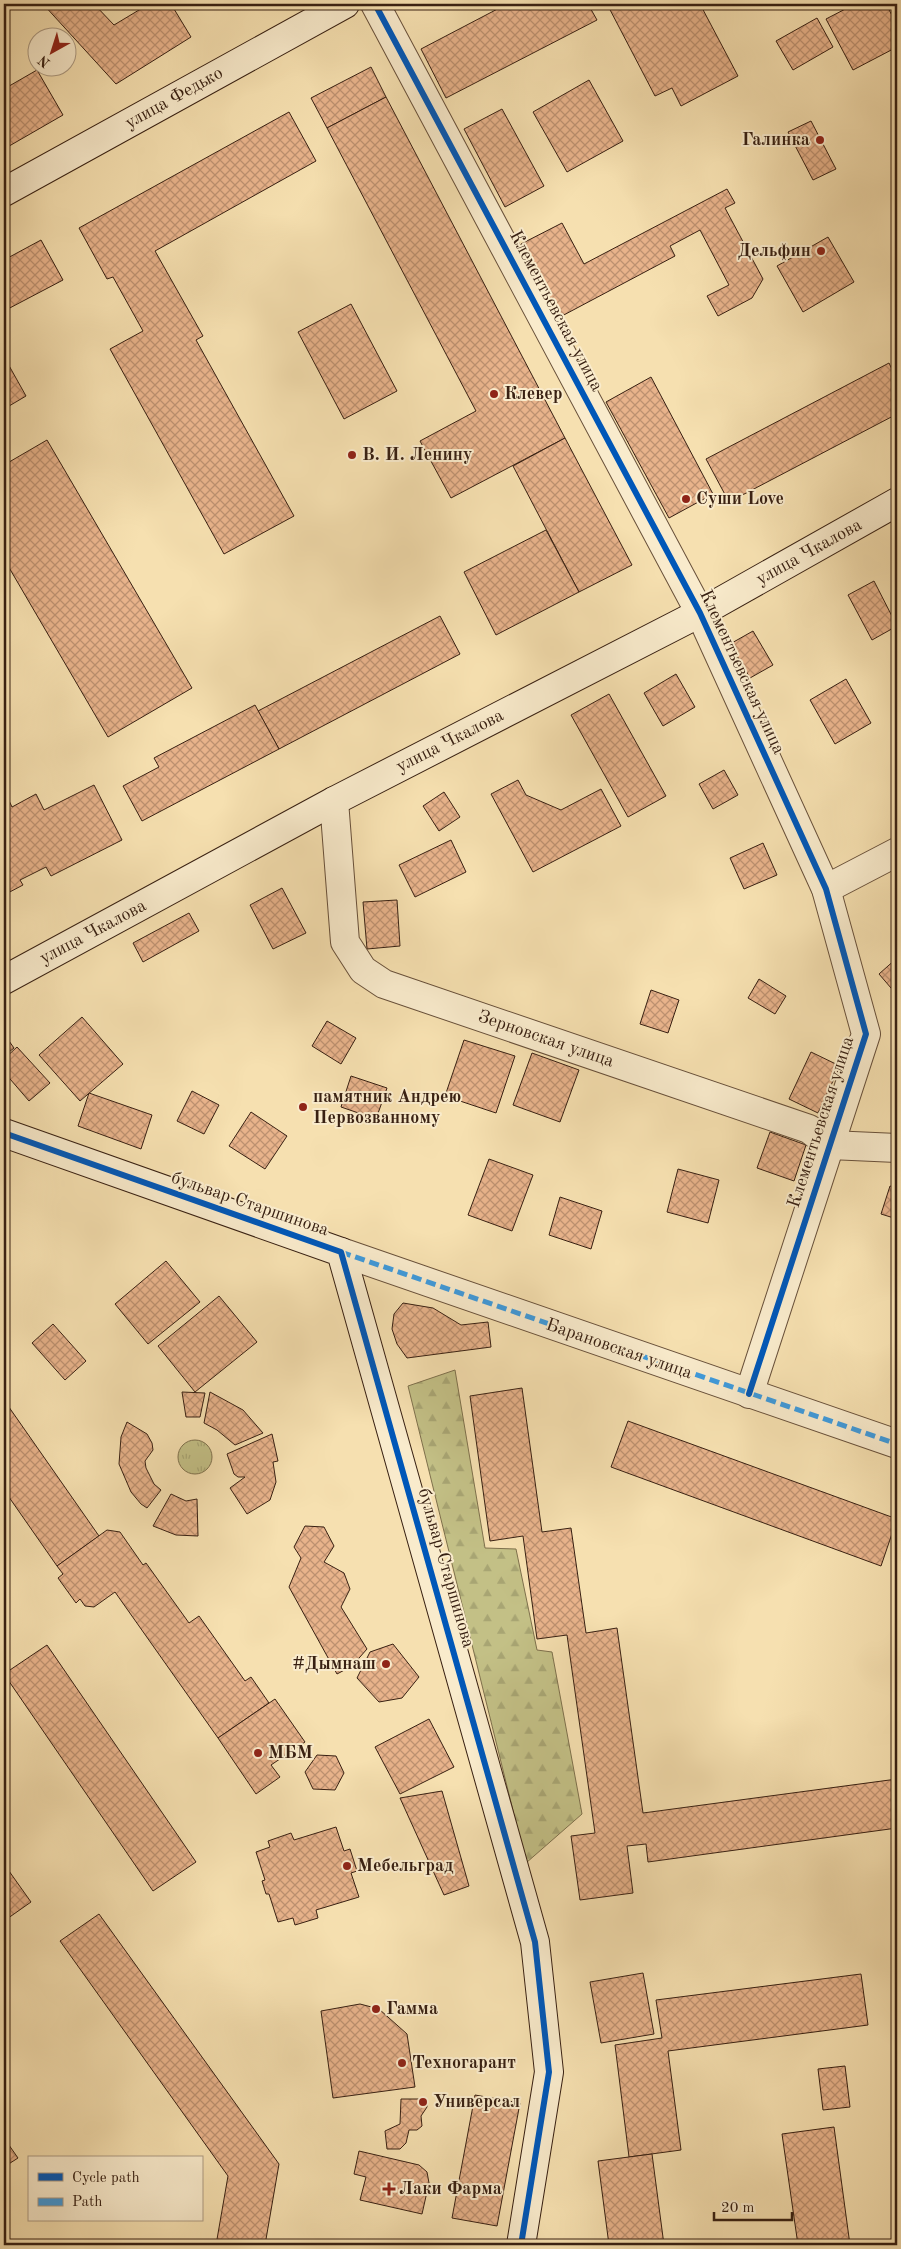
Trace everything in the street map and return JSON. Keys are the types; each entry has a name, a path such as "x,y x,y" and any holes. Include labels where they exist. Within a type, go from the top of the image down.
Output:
{"street":[{"name":"улица Федько","path":"4,192 344,4"},
{"name":"Клементьевская улица","path":"375,4 700,613 826,890 866,1034 749,1394"},
{"name":"улица Чкалова","path":"4,980 334,801 700,613 897,502"},
{"name":"Зерновская улица","path":"334,801 345,942 363,970 384,984 809,1129 830,1145"},
{"path":"826,890 897,852"},
{"name":"бульвар Старшинова","path":"4,1133 341,1252 535,1942 549,2072 521,2245"},
{"path":"830,1145 897,1148"},
{"name":"Барановская улица","path":"341,1252 897,1444"}],"green space":[{"path":"455,1370 485,1548 516,1549 537,1650 552,1652 582,1814 526,1863 408,1386"},
{"path":"195,1440 207,1445 212,1457 207,1469 195,1474 183,1469 178,1457 183,1445"}],"building":[{"path":"43,4 94,4 114,25 149,4 171,4 191,37 116,84 78,42 78,28 65,28"},
{"path":"507,4 588,4 597,20 446,98 421,49"},
{"path":"607,4 700,4 738,76 681,106 672,88 655,96"},
{"path":"855,4 886,4 897,25 897,47 853,70 826,19"},
{"path":"817,18 833,47 793,70 776,41"},
{"path":"371,67 386,97 327,128 311,98"},
{"path":"28,75 28,78 42,78 63,115 4,149 4,89"},
{"path":"589,80 623,141 567,172 533,112"},
{"path":"386,97 565,438 451,498 420,441 476,411 327,128"},
{"path":"502,109 544,186 505,207 464,129"},
{"path":"289,112 316,161 155,251 203,336 196,340 294,516 224,554 110,349 143,331 113,277 107,279 79,228"},
{"path":"811,121 836,169 813,180 788,132"},
{"path":"727,189 735,203 725,208 763,279 752,298 718,316 707,296 729,285 700,230 670,246 675,256 560,317 521,244 562,223 584,264"},
{"path":"828,237 854,282 803,312 777,266"},
{"path":"41,240 63,280 4,311 4,260"},
{"path":"351,304 397,391 344,419 298,332"},
{"path":"7,362 26,396 4,409 4,363"},
{"path":"889,363 897,380 897,414 729,502 706,459"},
{"path":"651,377 713,494 669,518 606,402"},
{"path":"565,438 632,565 579,592 513,466"},
{"path":"47,440 192,688 108,737 4,559 4,465"},
{"path":"546,530 579,592 496,635 464,572"},
{"path":"874,581 897,626 872,640 848,595"},
{"path":"440,616 460,654 279,749 258,711"},
{"path":"753,631 773,665 750,678 730,644"},
{"path":"676,674 695,707 663,726 644,693"},
{"path":"846,679 871,723 835,744 810,700"},
{"path":"609,694 666,796 628,817 571,715"},
{"path":"255,705 279,749 142,821 123,786 159,767 154,758"},
{"path":"724,770 738,795 713,809 699,784"},
{"path":"518,780 526,795 561,810 601,789 621,826 533,872 491,794"},
{"path":"94,785 122,840 51,876 46,867 20,880 23,885 4,895 4,790 12,807 36,794 44,810"},
{"path":"444,792 460,817 439,831 423,806"},
{"path":"451,840 466,872 415,897 399,865"},
{"path":"763,843 777,875 744,889 730,858"},
{"path":"282,888 306,933 273,949 250,905"},
{"path":"397,900 400,946 367,949 363,902"},
{"path":"189,913 199,931 143,962 133,943"},
{"path":"897,958 897,995 879,974"},
{"path":"759,979 786,996 775,1014 748,998"},
{"path":"651,990 679,1000 668,1033 640,1024"},
{"path":"82,1017 123,1064 80,1101 39,1055"},
{"path":"327,1021 356,1038 341,1064 312,1046"},
{"path":"4,1034 14,1048 4,1056"},
{"path":"464,1040 515,1056 496,1113 445,1096"},
{"path":"17,1047 50,1083 29,1101 4,1072 4,1059"},
{"path":"811,1052 840,1066 818,1113 789,1099"},
{"path":"532,1053 579,1070 560,1122 513,1105"},
{"path":"351,1076 387,1088 376,1119 341,1107"},
{"path":"192,1091 219,1105 204,1134 177,1121"},
{"path":"89,1093 152,1115 141,1149 78,1126"},
{"path":"251,1112 287,1136 265,1169 229,1146"},
{"path":"770,1132 806,1145 794,1181 757,1168"},
{"path":"489,1159 533,1175 512,1231 468,1215"},
{"path":"678,1169 719,1180 708,1223 667,1212"},
{"path":"890,1186 897,1188 897,1219 881,1214"},
{"path":"560,1197 602,1211 591,1249 549,1235"},
{"path":"166,1261 200,1302 148,1344 115,1304"},
{"path":"219,1296 257,1342 195,1392 158,1346"},
{"path":"403,1303 433,1308 461,1325 488,1322 491,1347 407,1358 397,1344 392,1329 394,1314"},
{"path":"53,1324 86,1361 65,1380 32,1343"},
{"path":"522,1388 542,1532 571,1528 586,1633 617,1628 643,1813 897,1779 897,1828 648,1862 646,1844 627,1846 633,1893 580,1900 571,1836 595,1833 567,1635 537,1639 523,1536 490,1541 470,1396"},
{"path":"182,1392 205,1393 200,1417 186,1417"},
{"path":"210,1392 243,1410 263,1433 235,1445 217,1430 204,1423"},
{"path":"4,1400 99,1536 57,1566 4,1490"},
{"path":"628,1421 897,1519 881,1566 611,1467"},
{"path":"127,1422 147,1434 152,1443 153,1450 145,1461 146,1468 154,1484 161,1490 147,1508 131,1492 119,1464 121,1437"},
{"path":"272,1434 278,1461 273,1462 276,1482 270,1500 247,1514 230,1488 245,1477 238,1477 234,1474 227,1454"},
{"path":"171,1494 186,1501 197,1499 198,1536 176,1535 153,1526"},
{"path":"305,1526 324,1527 334,1546 324,1562 344,1573 350,1589 341,1607 367,1649 352,1666 337,1674 289,1587 301,1558 294,1547"},
{"path":"107,1530 120,1532 143,1565 146,1563 189,1623 199,1616 245,1681 251,1677 269,1703 218,1738 115,1592 94,1607 85,1606 80,1599 76,1603 58,1578 63,1574 57,1566"},
{"name":"#Дымнаш","path":"393,1644 419,1677 402,1698 379,1702 357,1678 370,1652"},
{"path":"47,1645 196,1862 153,1891 4,1674"},
{"name":"МБМ","path":"275,1699 305,1742 271,1765 280,1777 256,1794 218,1738"},
{"path":"429,1719 454,1767 400,1794 375,1747"},
{"path":"317,1755 336,1756 344,1773 335,1790 313,1789 305,1772"},
{"path":"442,1791 469,1886 444,1895 400,1798"},
{"path":"336,1827 344,1851 350,1849 357,1871 351,1873 359,1897 316,1910 318,1918 295,1925 293,1918 278,1922 269,1894 266,1894 262,1881 265,1880 256,1852 270,1847 268,1841 291,1833 294,1840"},
{"path":"4,1864 31,1902 4,1921"},
{"path":"99,1914 279,2164 265,2245 216,2245 228,2176 60,1941"},
{"path":"643,1973 654,2034 601,2043 590,1982"},
{"path":"861,1974 868,2025 668,2051 681,2150 629,2157 615,2045 662,2038 656,2000"},
{"path":"360,2004 379,2009 407,2034 415,2087 333,2098 321,2011"},
{"path":"845,2066 850,2107 823,2110 818,2069"},
{"path":"475,2095 520,2103 497,2226 452,2218"},
{"path":"401,2099 427,2099 427,2107 421,2116 422,2126 417,2130 409,2130 406,2143 400,2149 387,2149 385,2131 400,2124"},
{"path":"834,2127 850,2245 798,2245 782,2134"},
{"path":"4,2138 18,2158 4,2167"},
{"path":"359,2151 419,2165 427,2172 429,2183 422,2214 360,2200 366,2177 354,2174"},
{"path":"652,2154 664,2245 609,2245 598,2161"}],"marked path":[{"path":"341,1252 897,1444"}],"cycle path":[{"path":"375,4 700,613 826,889 866,1034 749,1394"},
{"path":"4,1133 341,1252 535,1942 549,2072 521,2245"}],"place":[{"name":"Галинка","path":"820,140"},
{"name":"Дельфин","path":"821,251"},
{"name":"Клевер","path":"494,394"},
{"name":"В. И. Ленину","path":"352,455"},
{"name":"Суши Love","path":"686,499"},
{"name":"памятник Андрею Первозванному","path":"303,1107"},
{"name":"#Дымнаш","path":"386,1664"},
{"name":"МБМ","path":"258,1753"},
{"name":"Мебельград","path":"347,1866"},
{"name":"Гамма","path":"376,2009"},
{"name":"Техногарант","path":"402,2063"},
{"name":"Универсал","path":"423,2102"},
{"name":"Лаки Фарма","path":"389,2189"}]}
